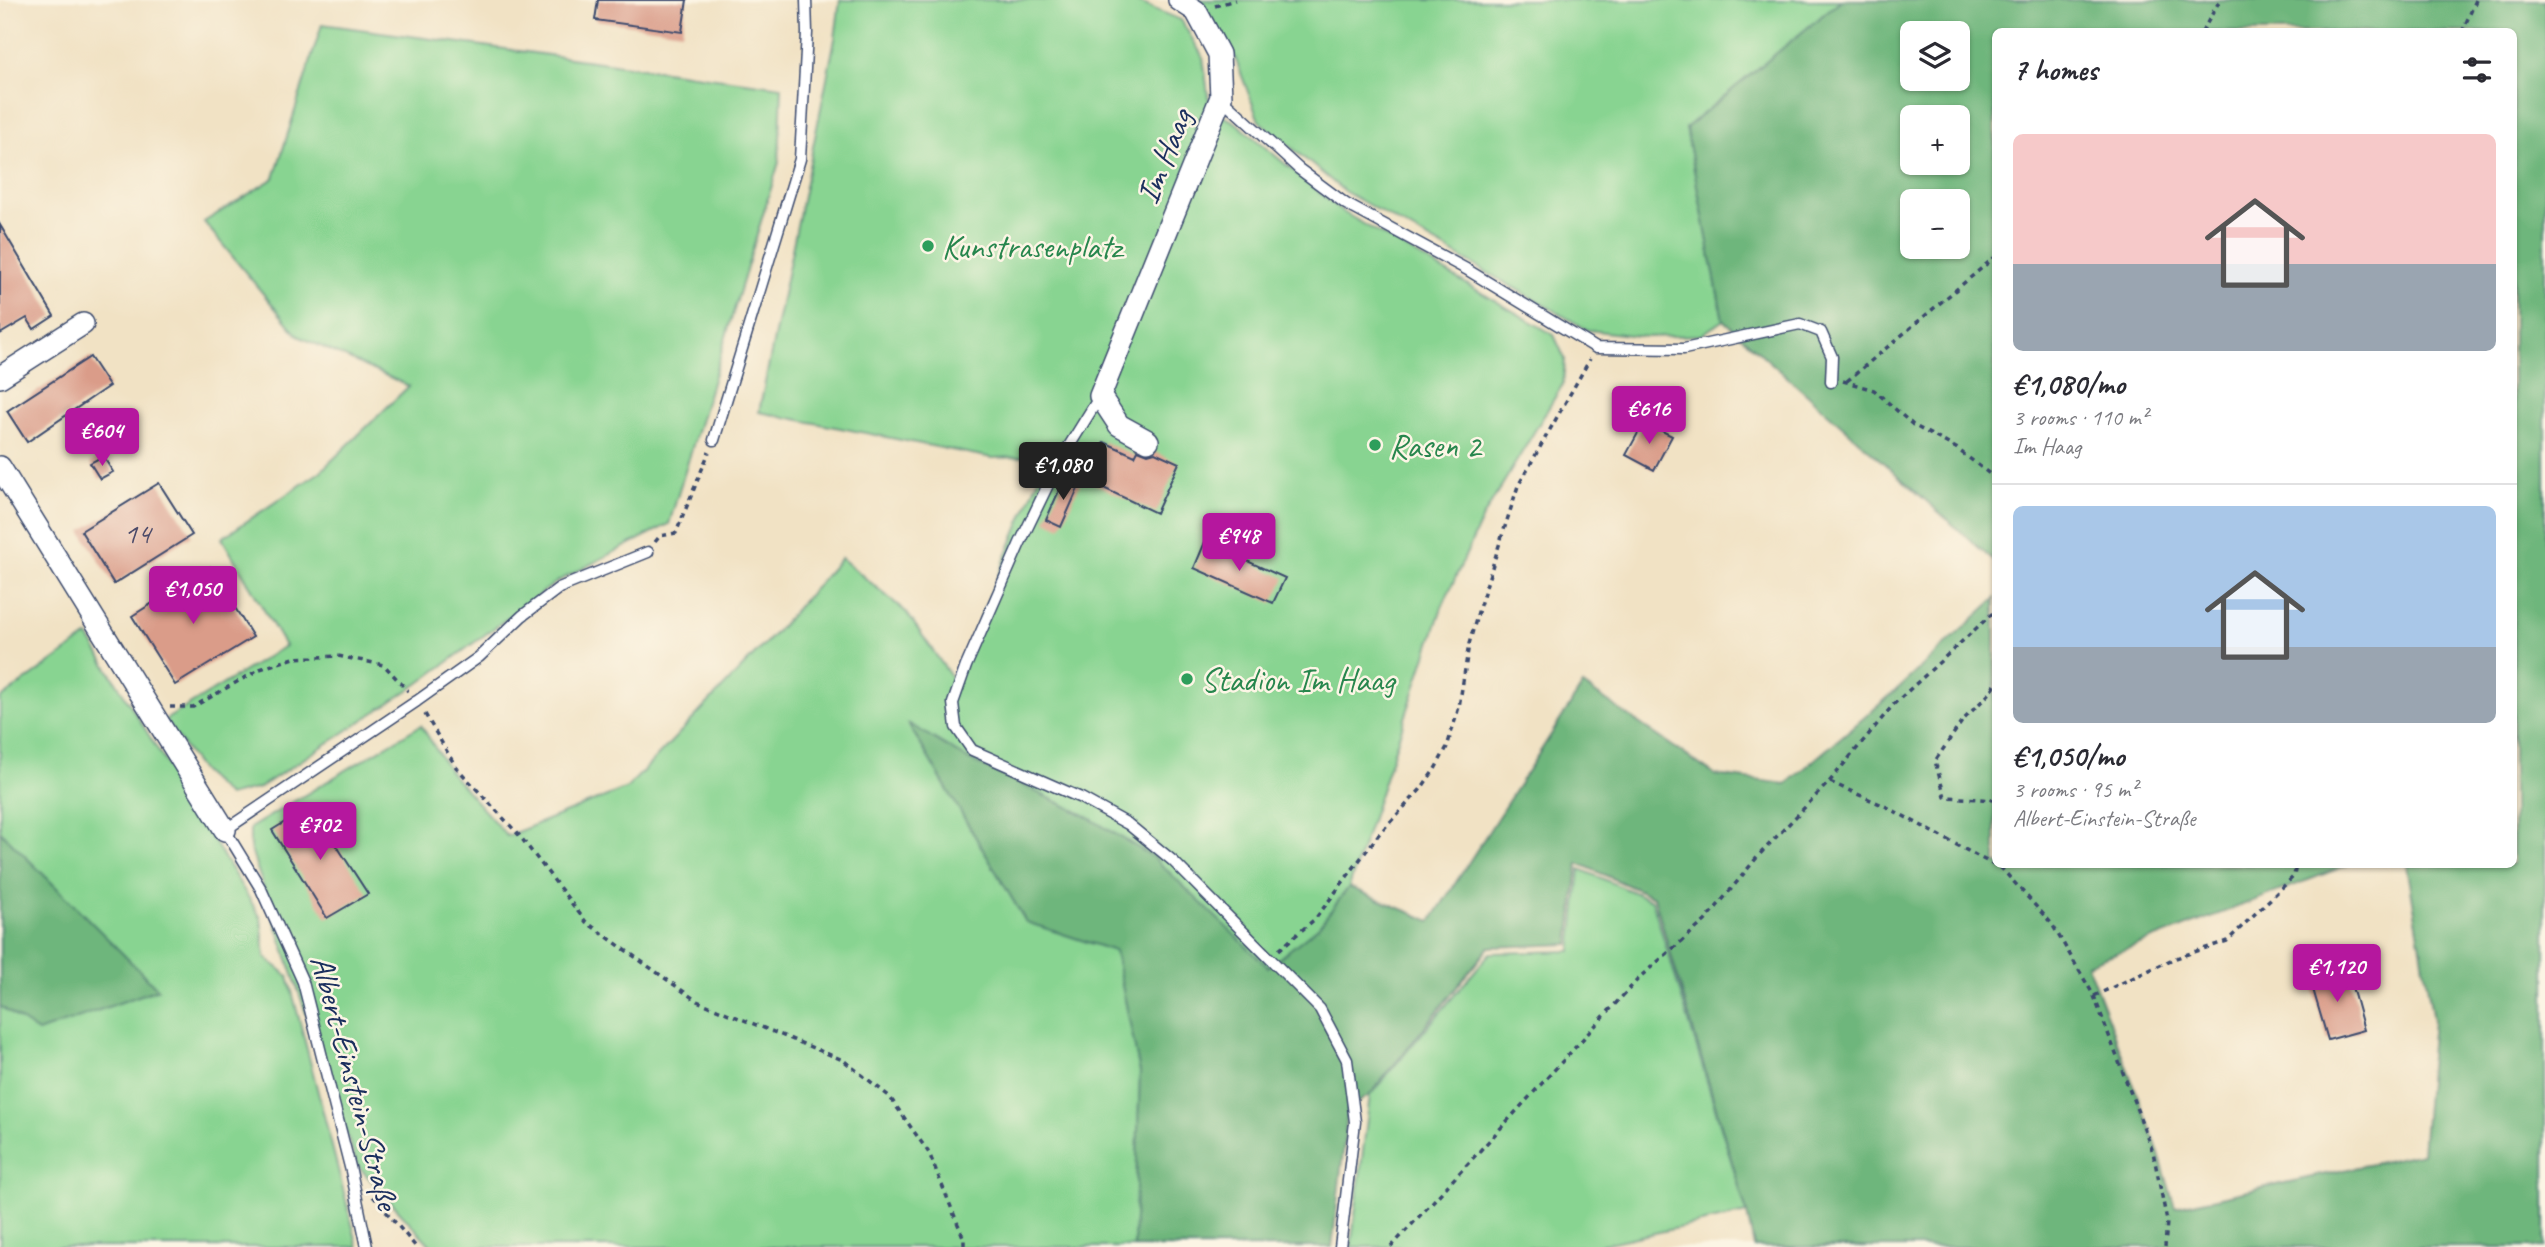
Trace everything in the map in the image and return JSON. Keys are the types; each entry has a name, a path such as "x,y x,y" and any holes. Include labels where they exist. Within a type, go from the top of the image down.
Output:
{"street":[{"name":"Im Haag","path":"1100,396 1221,97 1219,54 1196,11 1179,0"},
{"path":"0,377 83,324"},
{"path":"1100,396 1119,425 1147,441"},
{"name":"Albert-Einstein-Straße","path":"0,467 225,830"}],"lane":[{"path":"714,440 800,159 807,33 806,0"},
{"path":"1221,97 1299,169 1346,204 1466,269 1597,348 1684,349 1800,324 1821,332 1832,357 1831,383"},
{"path":"1100,396 1053,476 1020,543 966,666 953,703 956,727 972,750 1081,798 1128,824 1173,861 1320,1009 1347,1060 1355,1122 1340,1247"},
{"path":"225,830 479,657 522,616 559,588 648,552"},
{"name":"Albert-Einstein-Straße","path":"225,830 261,889 303,982 351,1171 367,1247"}],"path":[{"path":"2204,28 2220,0"},
{"path":"2464,28 2476,0"},
{"path":"1847,381 1992,260"},
{"path":"1269,959 1316,918 1379,834 1420,790 1447,747 1459,707 1469,644 1518,486 1597,348"},
{"path":"1831,383 1847,381 1874,390 1913,425 1956,448 1992,476"},
{"path":"648,552 660,536 676,533 714,440"},
{"path":"1391,1247 1641,976 1705,921 1759,855 1829,782 1894,704 1992,614"},
{"path":"147,706 193,707 260,669 294,658 338,656 384,666 417,701 456,767 519,835 586,922 697,1001 843,1060 889,1096 929,1153 964,1239 964,1247"},
{"path":"1992,690 1963,720 1935,761 1945,797 1992,800"},
{"path":"1829,782 1887,807 1992,864"},
{"path":"1999,868 2052,924 2094,996 2152,1152 2167,1221 2165,1247"},
{"path":"2094,996 2172,959 2227,941 2294,876 2295,868"},
{"path":"351,1171 416,1247"}],"green space":[{"path":"840,0 1133,0 1181,20 1203,57 1210,109 1235,122 1343,212 1554,335 1565,359 1563,384 1483,517 1442,607 1349,887 1319,927 1267,968 1153,857 1084,815 968,759 909,725 1026,922 1115,951 1140,1072 1134,1247 432,1247 357,1165 250,847 250,828 421,725 450,772 507,836 627,788 776,632 841,558 906,612 954,681 1048,456 992,458 759,412 835,39"},
{"path":"1200,0 1841,0 1686,128 1723,320 1701,335 1647,337 1588,330 1344,191 1259,121 1234,55"},
{"path":"1841,0 2545,0 2545,1247 1754,1247 1747,1213 1654,897 1578,863 1569,944 1489,947 1370,1095 1348,1109 1332,1247 1134,1247 1140,1072 1115,951 1026,922 908,723 968,759 1084,815 1153,857 1268,967 1318,927 1349,887 1431,921 1583,685 1715,775 1786,784 1893,693 1992,602 1992,868 2340,868 2087,964 2154,1138 2175,1207 2422,1153 2433,1020 2408,868 2517,868 2517,28 1992,28 1992,559 1723,320 1686,128"},
{"path":"322,24 782,87 779,162 669,524 558,581 418,684 259,788 228,796 202,772 165,720 285,646 222,538 320,472 409,386 298,336 204,222 274,178"},
{"path":"88,636 261,918 265,957 288,976 358,1247 0,1247 0,1006 38,1032 157,989 0,831 0,699"},
{"path":"0,831 158,989 38,1032 0,1006"},
{"path":"1580,869 1652,900 1747,1213 1590,1247 1351,1247 1370,1095 1490,953 1571,951"}],"building":[{"path":"598,0 687,0 682,32 595,20"},
{"path":"0,225 54,316 34,329 27,318 0,334"},
{"path":"90,357 109,386 27,442 7,411"},
{"path":"1644,422 1672,436 1654,470 1626,455"},
{"path":"1104,442 1135,456 1138,450 1148,454 1155,452 1179,463 1156,513 1095,484 1105,463 1097,459"},
{"path":"103,456 113,472 100,479 90,463"},
{"path":"1065,477 1080,484 1061,527 1046,520"},
{"path":"159,483 192,535 114,584 81,531"},
{"path":"1205,542 1285,578 1273,603 1194,568"},
{"path":"210,567 253,637 175,685 132,616"},
{"path":"311,806 368,894 327,918 272,830"},
{"path":"2347,969 2364,1030 2328,1040 2310,979"}],"place":[{"name":"Kunstrasenplatz","path":"928,246"},
{"name":"Rasen 2","path":"1375,445"},
{"name":"Stadion Im Haag","path":"1187,679"}]}
